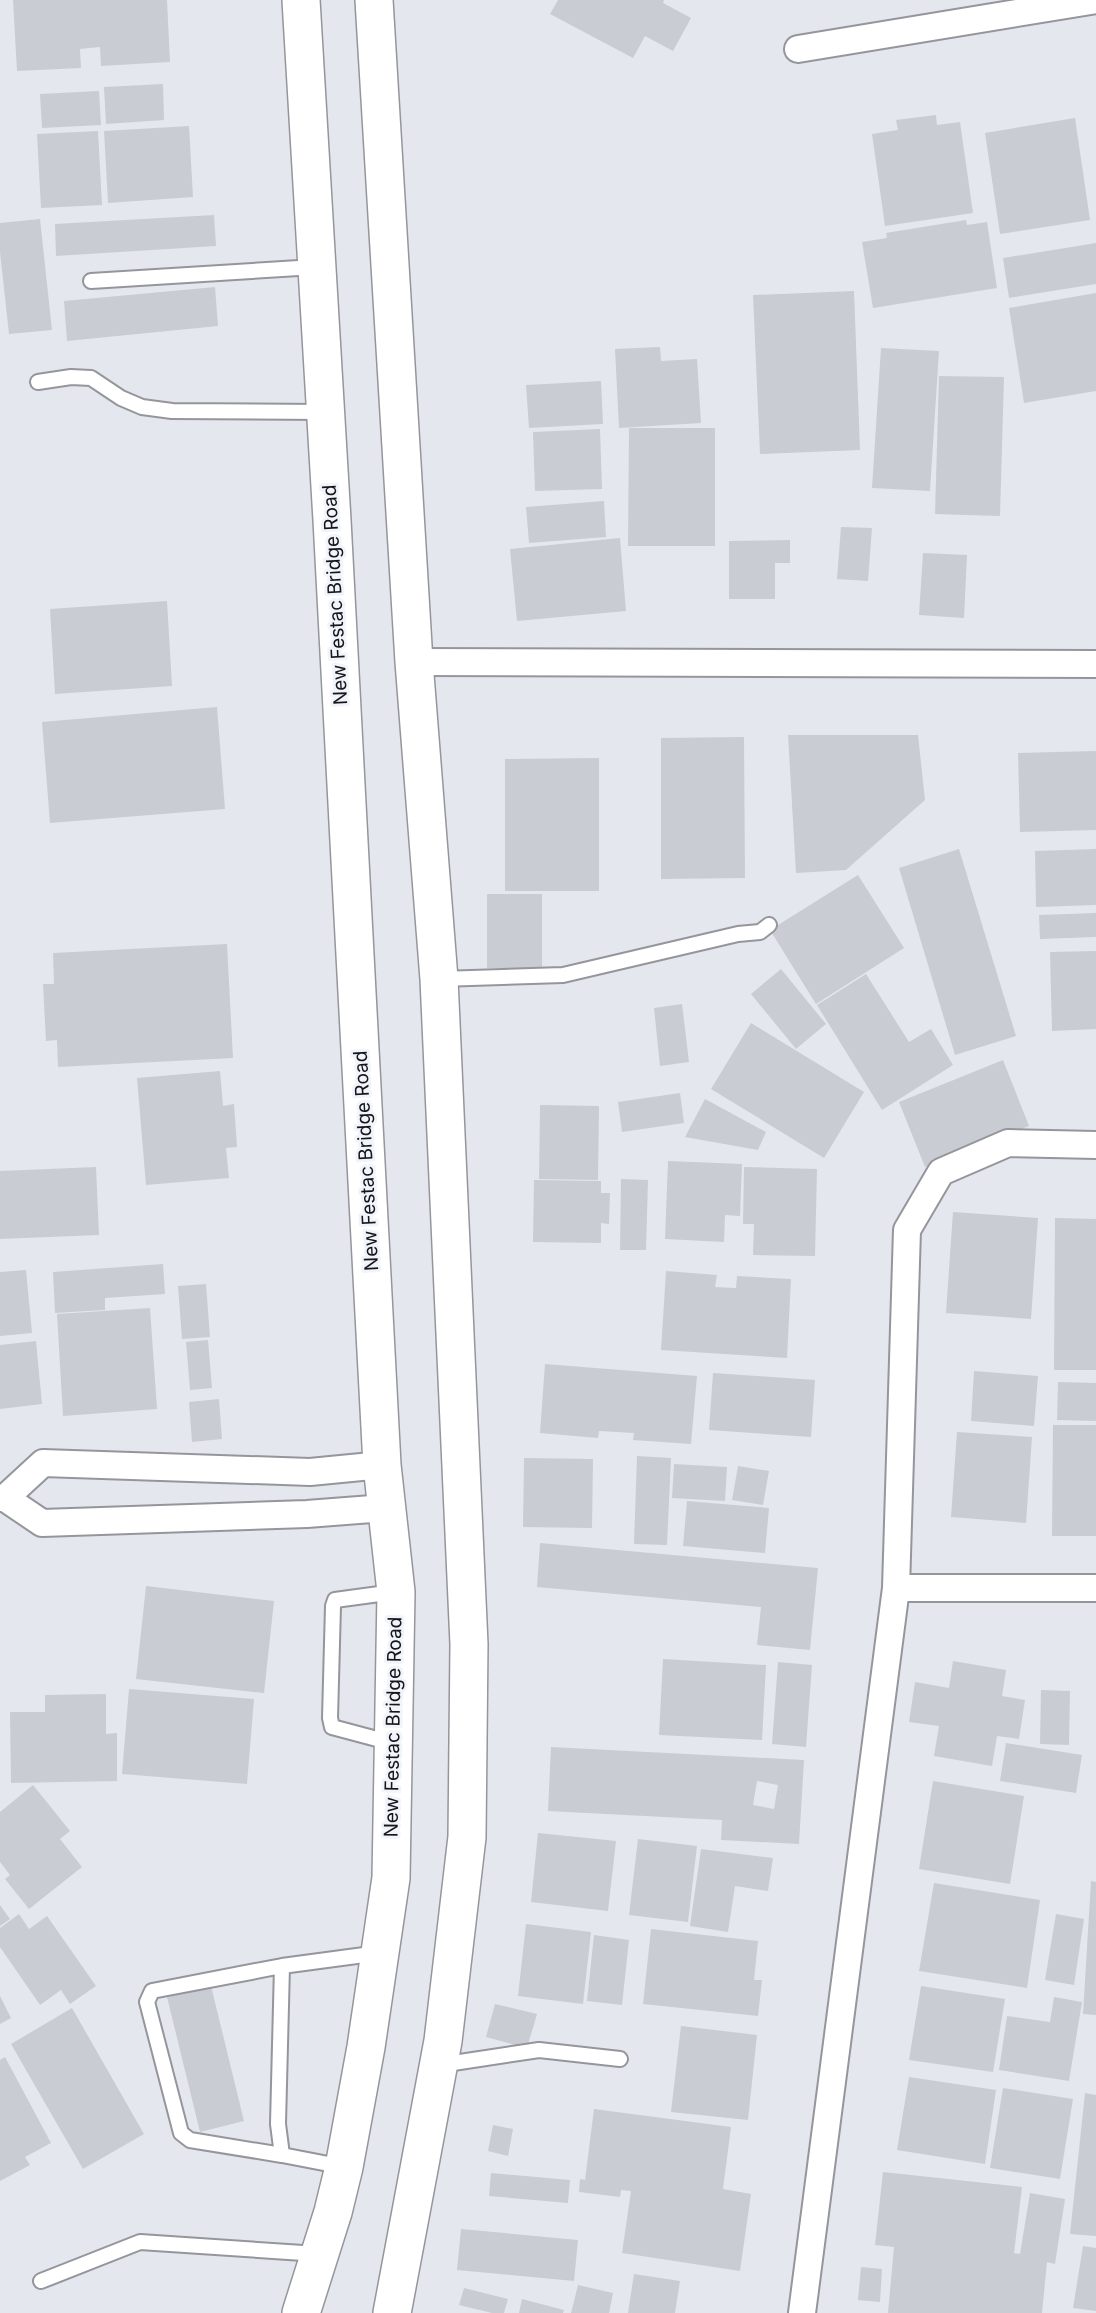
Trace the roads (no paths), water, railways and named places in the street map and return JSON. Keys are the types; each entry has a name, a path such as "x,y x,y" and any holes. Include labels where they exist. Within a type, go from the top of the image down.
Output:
{"main road":[{"name":"New Festac Bridge Road","path":"300,0 382,1465 396,1592 391,1878 381,1953 344,2166 301,2313"},
{"path":"374,0 414,662 439,979 469,1644 467,1837 439,2065 392,2313"}],"street":[{"path":"797,48 1096,0"},
{"path":"414,662 1096,664"},
{"path":"802,2313 896,1588 907,1230 942,1172 1008,1143 1096,1144"},
{"path":"382,1465 310,1472 43,1463 3,1498 42,1523 307,1514 385,1508"},
{"path":"896,1588 1096,1588"}],"lane":[{"path":"91,281 316,267"},
{"path":"38,382 71,377 91,378 121,398 142,407 172,411 325,412"},
{"path":"439,979 562,975 738,934 760,932 769,925"},
{"path":"394,1744 332,1727 330,1718 335,1600 396,1592"},
{"path":"344,2166 190,2140 181,2133 147,2002 152,1991 282,1966 381,1953"},
{"path":"282,1966 278,2124 282,2155"},
{"path":"439,2065 539,2050 620,2059"},
{"path":"41,2281 140,2242 319,2254"}]}
